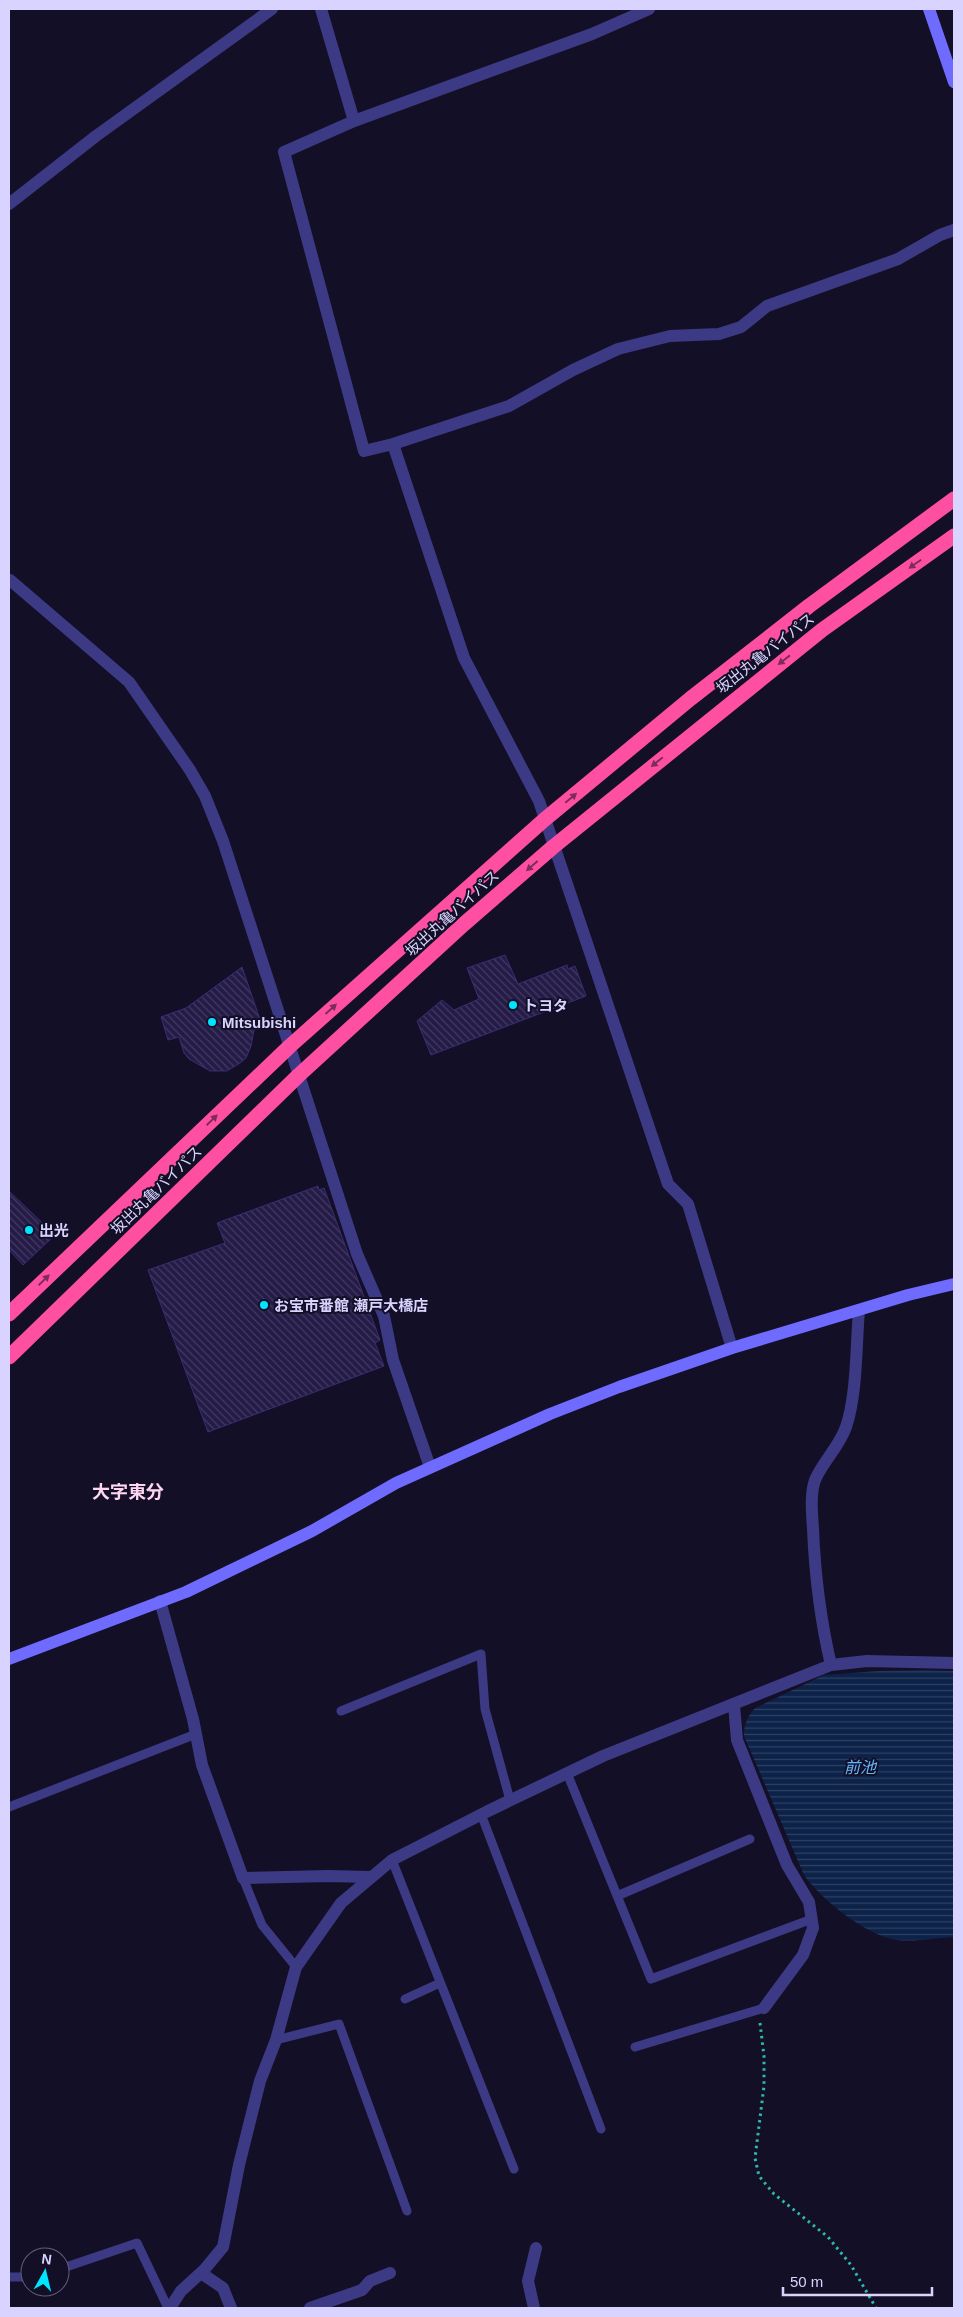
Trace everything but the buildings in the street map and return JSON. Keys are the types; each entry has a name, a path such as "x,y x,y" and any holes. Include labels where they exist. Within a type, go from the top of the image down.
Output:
{"highway":[{"name":"坂出丸亀バイパス","path":"9,1314 290,1046 544,820 697,693 809,606 954,500"},
{"name":"坂出丸亀バイパス","path":"9,1357 299,1075 457,931 553,847 822,630 954,536"}],"street":[{"path":"9,204 96,136 272,9"},
{"path":"322,9 354,120"},
{"path":"650,9 592,34 354,120 284,152 364,451 393,444 510,406 573,370 618,348 670,336 718,334 741,327 768,306 898,259 940,235 954,230"},
{"path":"930,9 954,82"},
{"path":"393,444 464,658 538,801 668,1184 688,1204 732,1348"},
{"path":"10,580 129,682 190,770 205,796 223,841 357,1254 384,1316 393,1360 430,1467"},
{"path":"9,1659 186,1592 312,1531 396,1483 550,1414 619,1387 732,1348 954,1284"},
{"path":"831,1665 820,1616 814,1566 812,1508 815,1480 833,1454 846,1427 854,1384 859,1310"},
{"path":"160,1601 196,1734 202,1765 243,1878 371,1877"},
{"path":"169,2308 181,2291 201,2273 223,2247 239,2165 260,2081 276,2040 296,1967 341,1903 371,1877 392,1860 481,1814 603,1756 831,1665 867,1661 954,1663"},
{"path":"734,1704 737,1740 787,1865 809,1902 813,1928 803,1955 764,2008"},
{"path":"534,2308 528,2282 536,2248"},
{"path":"201,2273 223,2288 230,2308"},
{"path":"310,2308 362,2290 370,2281 390,2273"}],"lane":[{"path":"342,1711 481,1654 484,1709 510,1800"},
{"path":"9,1807 196,1734"},
{"path":"567,1773 651,1979 812,1919"},
{"path":"481,1814 601,2129"},
{"path":"617,1896 750,1839"},
{"path":"392,1860 514,2168"},
{"path":"243,1878 262,1925 296,1967"},
{"path":"406,1999 440,1983"},
{"path":"635,2047 764,2008"},
{"path":"276,2040 339,2024 407,2211"},
{"path":"70,2266 137,2244 169,2308"}],"path":[{"path":"764,2008 759,2027 764,2056 764,2086 754,2158 759,2176 774,2194 828,2237 851,2265 876,2308"}],"water":[{"name":"前池","path":"925,1670 954,1671 954,1937 897,1940 872,1932 845,1915 821,1895 804,1875 744,1736 744,1732 746,1721 755,1708 824,1675"}],"place":[{"name":"トヨタ","path":"513,1005"},
{"name":"Mitsubishi","path":"212,1022"},
{"name":"出光","path":"29,1230"},
{"name":"お宝市番館 瀬戸大橋店","path":"264,1305"}],"district":[{"name":"大字東分","path":"128,1492"}]}
